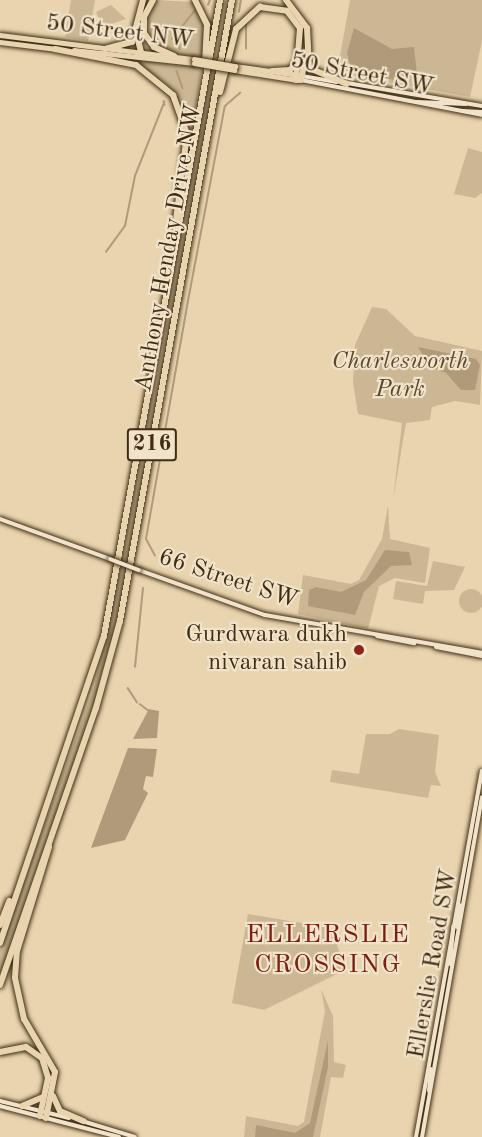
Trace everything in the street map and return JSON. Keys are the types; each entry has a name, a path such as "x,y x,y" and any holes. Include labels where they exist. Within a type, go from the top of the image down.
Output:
{"highway":[{"path":"105,49 130,44 143,0"},
{"path":"153,0 144,17 144,33 154,47 174,56"},
{"path":"188,177 207,35 204,13 195,0"},
{"name":"Anthony Henday Drive NW","path":"0,944 104,636 220,0"},
{"name":"Anthony Henday Drive NW","path":"0,985 69,783 120,621 232,0"},
{"path":"286,0 307,27 310,40 309,68 347,84"},
{"path":"205,153 229,49 243,18 266,6 287,11 300,28 302,49 299,78"},
{"path":"136,22 142,54"},
{"path":"299,78 310,40"},
{"path":"55,49 136,65 161,81 178,104 187,145 170,276"},
{"path":"272,71 292,69 302,49"},
{"path":"44,1114 50,1088 51,1060 22,1012 16,961 69,783"},
{"path":"0,925 23,873"},
{"path":"0,1052 20,1046 37,1053 47,1070 55,1107 84,1121"},
{"path":"22,1106 39,1102 50,1088"}],"main road":[{"name":"50 Street NW","path":"0,35 235,68"},
{"name":"50 Street NW","path":"0,42 55,49 174,56 194,61"},
{"name":"50 Street SW","path":"235,68 482,106"},
{"name":"50 Street SW","path":"235,68 272,71 411,103 460,112 482,113"},
{"path":"411,103 467,104"},
{"name":"66 Street SW","path":"0,519 265,615 481,655"},
{"name":"Ellerslie Road SW","path":"416,1137 482,771"},
{"name":"Ellerslie Road SW","path":"422,1136 482,797"},
{"path":"458,931 461,884"},
{"path":"451,976 453,926"},
{"path":"430,1093 432,1047"},
{"path":"422,1136 425,1089"},
{"path":"0,1101 119,1137"},
{"path":"0,1106 84,1121 135,1137"}],"green space":[{"path":"71,0 95,0 88,41 65,37"},
{"path":"156,0 194,2 205,20 204,59 167,52 151,42 147,12"},
{"path":"350,0 482,0 482,41 470,97 337,73"},
{"path":"111,5 126,19 102,27 96,12"},
{"path":"95,55 202,67 189,150 185,117 167,85 142,66"},
{"path":"210,69 217,70 129,563 122,561"},
{"path":"468,148 482,152 482,193 475,198 454,194"},
{"name":"Charlesworth Park","path":"372,307 386,309 415,336 482,351 480,405 455,401 432,407 430,420 406,423 393,500 402,423 358,414 353,382 355,345"},
{"path":"388,505 390,539 430,548 425,583 395,578 379,586 368,629 298,614 303,575 351,584 359,580 382,539"},
{"path":"433,561 465,567 454,590 425,591 423,604 393,599 396,581 427,586"},
{"path":"121,566 128,569 102,682 0,979 0,950 94,687"},
{"path":"471,589 479,593 483,601 479,609 471,613 463,609 459,601 463,593"},
{"path":"399,729 439,735 435,772 441,786 431,785 428,798 330,782 332,770 359,774 366,734 390,734"},
{"path":"248,914 332,928 345,970 264,1010 232,1003"},
{"path":"321,989 333,1016 334,1062 346,1065 343,1078 331,1077 320,1137 244,1137 246,1116 298,1126 304,1122 325,1011"}],"shaded area":[{"path":"354,28 392,49 414,47 417,74 394,80 351,70 347,53"},
{"path":"418,347 476,359 480,365 475,390 461,390 446,373 430,367"},
{"path":"385,550 409,552 412,565 391,566 364,592 355,615 308,606 309,590 316,587 341,592 366,580"},
{"path":"149,709 159,711 157,738 133,739"},
{"path":"128,748 157,749 153,777 146,776 143,789 148,793 125,840 91,848"},
{"path":"328,1040 328,1067 313,1137 255,1137 256,1125 295,1133 310,1123"}],"waterway":[{"path":"208,5 210,0"},
{"path":"239,12 241,0"},
{"path":"172,39 196,9"},
{"path":"246,25 246,49"},
{"path":"178,32 180,49"},
{"path":"177,71 183,88"},
{"path":"155,556 146,539 188,301 225,106 240,93"},
{"path":"164,101 165,105"},
{"path":"106,252 125,226 135,176 164,103"},
{"path":"135,667 143,588"},
{"path":"128,688 137,702"},
{"path":"140,704 148,710"}],"place":[{"name":"Gurdwara dukh nivaran sahib","path":"359,650"}],"district":[{"name":"ELLERSLIE CROSSING","path":"328,951"}]}
